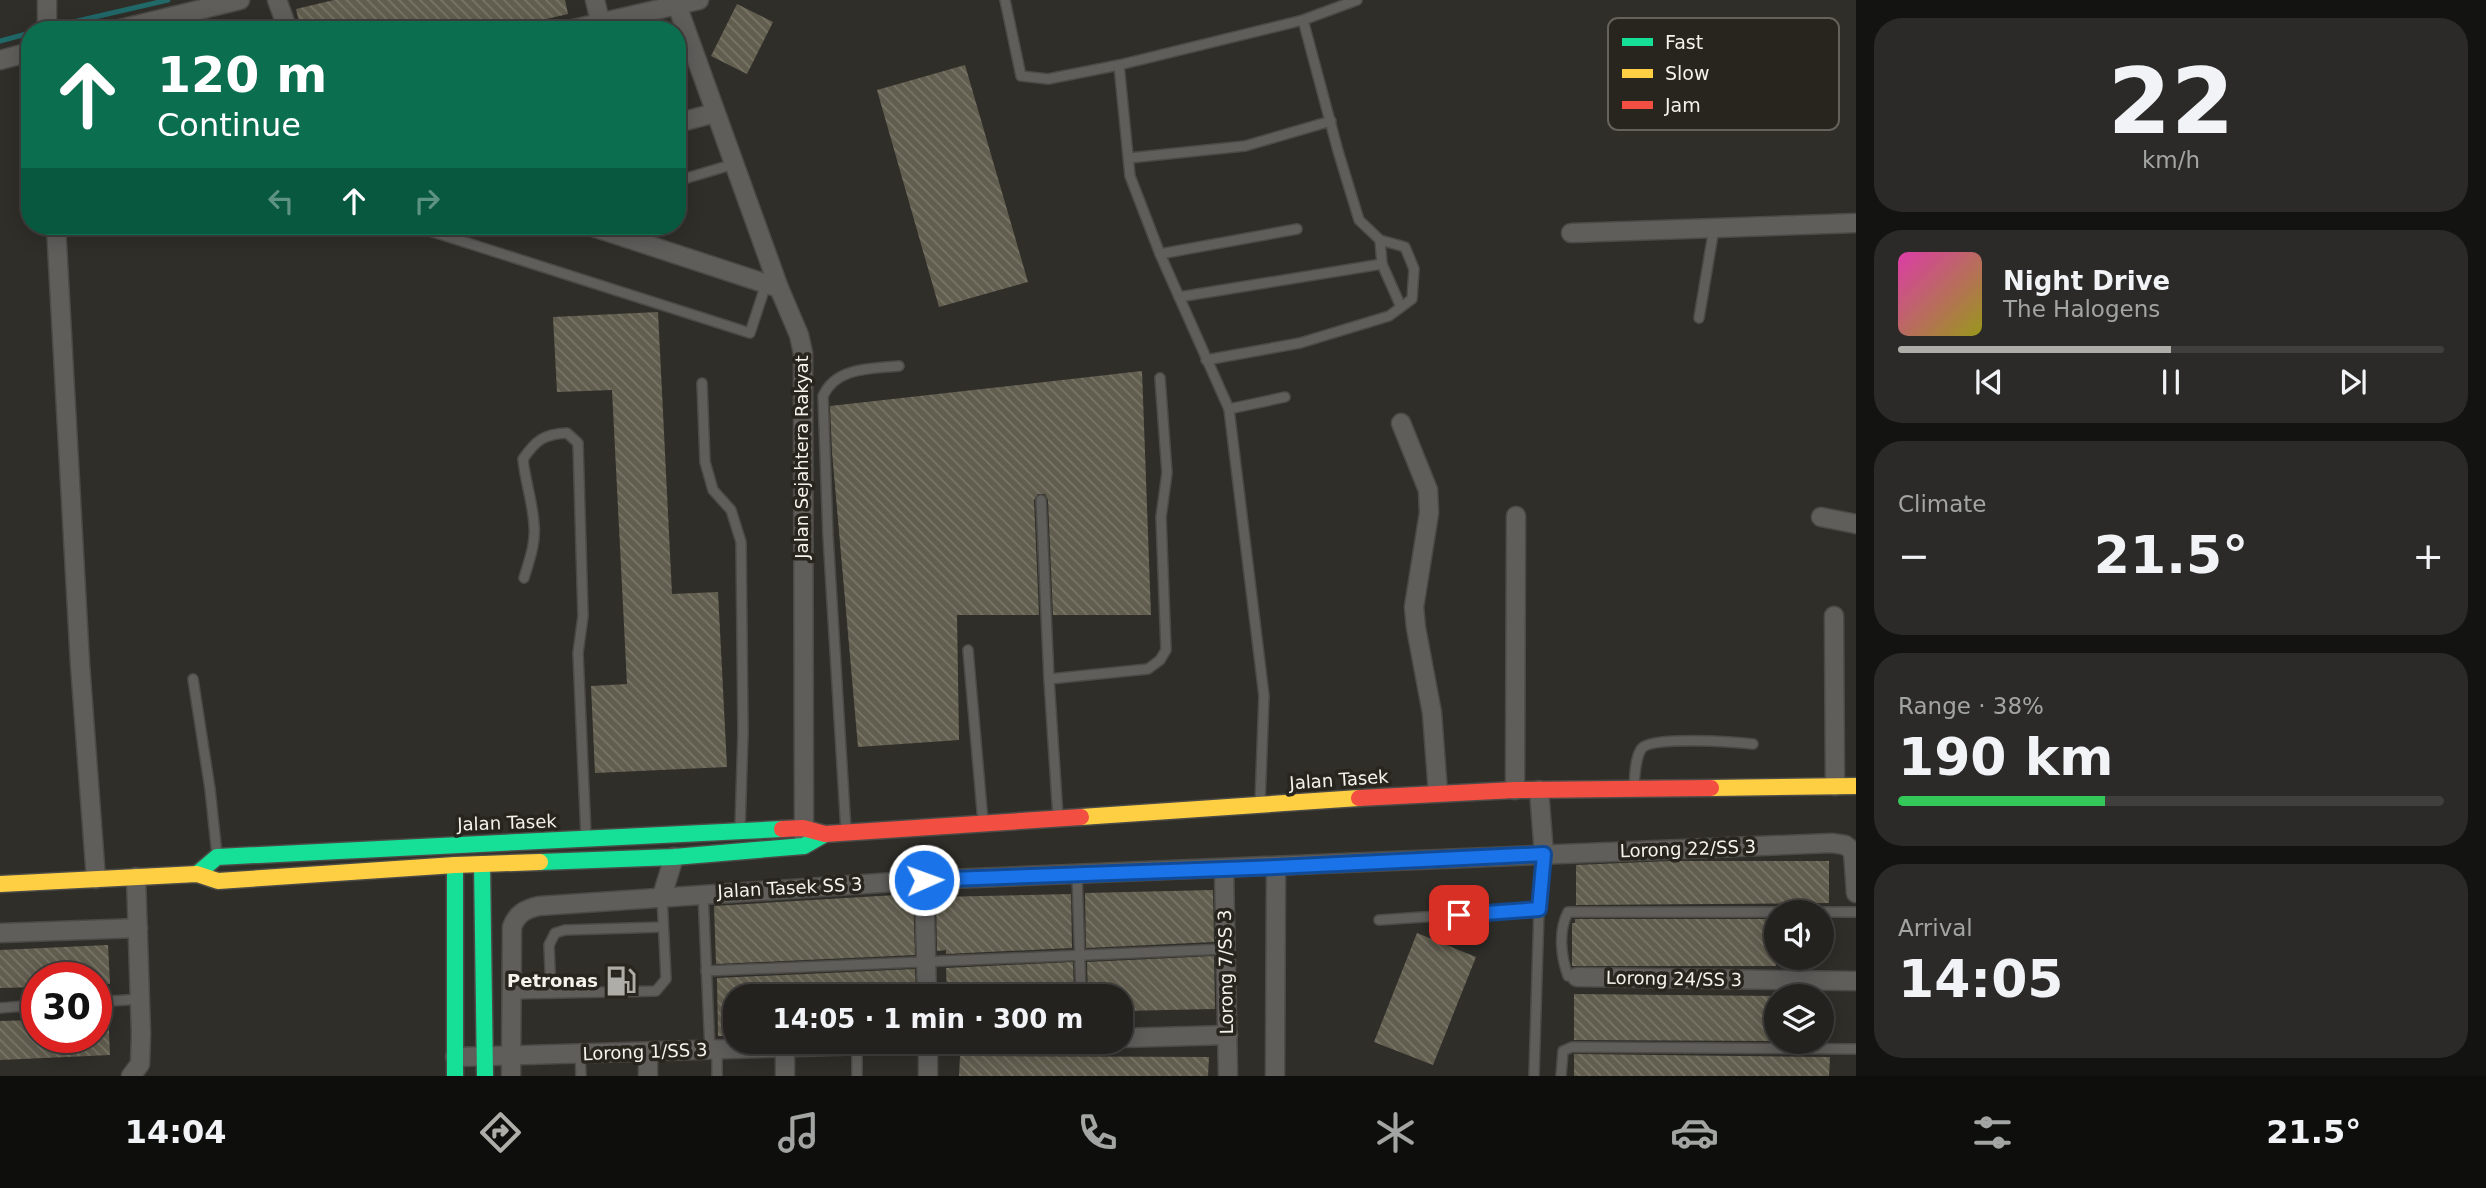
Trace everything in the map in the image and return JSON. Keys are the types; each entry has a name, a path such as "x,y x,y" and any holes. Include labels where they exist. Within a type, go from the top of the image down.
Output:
{"main road":[{"path":"1835,786 1854,803"},
{"name":"Jalan Tasek","path":"217,857 740,830 803,828 825,834 1438,793 1856,786"},
{"name":"Jalan Tasek","path":"0,884 197,874 218,881 460,861 482,864 674,857 804,846 825,834"},
{"path":"460,861 492,842"},
{"path":"418,846 460,861"},
{"path":"197,874 217,857"},
{"path":"455,1076 460,861"},
{"path":"482,864 485,1076"}],"street":[{"path":"47,0 47,21"},
{"path":"153,21 240,0"},
{"path":"277,0 285,21"},
{"path":"595,0 600,21 699,0"},
{"name":"Jalan Sejahtera Rakyat","path":"677,5 683,21"},
{"name":"Jalan Sejahtera Rakyat","path":"686,31 734,164 772,286 799,335 803,353 804,846"},
{"path":"0,60 21,54"},
{"path":"686,121 715,113"},
{"path":"1571,233 1856,223"},
{"path":"56,235 96,879"},
{"path":"617,235 772,286"},
{"path":"1401,423 1428,489 1429,513 1414,607 1432,713 1438,793"},
{"path":"1515,790 1516,516"},
{"path":"1821,517 1856,524"},
{"path":"1834,616 1835,786"},
{"path":"1539,790 1544,854"},
{"name":"Lorong 22/SS 3","path":"1276,867 1832,844 1846,845 1853,851 1856,893"},
{"path":"662,896 674,857"},
{"path":"1275,1076 1276,867"},
{"name":"Jalan Tasek SS 3","path":"512,994 512,927 518,915 539,906 924,880 1276,867"},
{"name":"Lorong 7/SS 3","path":"1224,869 1228,1076"},
{"path":"131,1076 139,1064 141,999 136,877"},
{"path":"924,880 927,984"},
{"path":"0,933 138,928"},
{"name":"Lorong 24/SS 3","path":"1577,977 1856,981"},
{"path":"511,1076 512,994"},
{"path":"1133,1038 1228,1035"},
{"name":"Lorong 1/SS 3","path":"455,1057 723,1050"},
{"path":"648,1052 648,1076"},
{"path":"785,1054 785,1076"},
{"path":"928,1054 928,1076"}],"lane":[{"path":"1005,0 1021,76 1048,79 1119,65 1303,20 1357,0"},
{"path":"1206,360 1300,344 1389,316 1412,299 1414,269 1405,247 1380,240 1359,220 1303,20"},
{"path":"1119,65 1130,176 1160,254 1229,409 1264,696 1260,804"},
{"path":"1129,158 1245,146 1331,121"},
{"path":"686,178 734,164"},
{"path":"1699,318 1714,228"},
{"path":"1160,254 1297,229"},
{"path":"443,235 750,332 772,286"},
{"path":"1380,240 1382,264 1401,307"},
{"path":"1179,296 1382,264"},
{"path":"846,832 828,550 823,396 829,383 848,373 899,366"},
{"path":"1049,679 1148,669 1160,660 1166,650 1161,517 1167,473 1160,378"},
{"path":"702,383 705,462 713,490 731,510 741,542 743,694 740,830"},
{"path":"1229,409 1285,397"},
{"path":"524,578 534,543 534,523 523,459 532,445 549,433 567,433 578,443 583,616 578,653 586,839"},
{"path":"1041,500 1058,819"},
{"path":"968,650 983,824"},
{"path":"193,679 210,789 218,881"},
{"path":"1633,788 1637,759 1643,747 1651,743 1707,741 1753,744"},
{"path":"1534,1076 1539,909 1544,854"},
{"path":"1077,874 1081,984"},
{"path":"703,893 706,971 717,1076"},
{"path":"512,994 656,991 666,979 662,896"},
{"path":"1379,920 1539,909"},
{"path":"1577,977 1568,976 1563,963 1562,923 1568,912 1764,912"},
{"path":"1834,912 1856,912"},
{"path":"551,993 549,945 555,933 565,930 663,927"},
{"path":"706,971 1226,949"},
{"path":"112,1001 141,999"},
{"path":"0,1008 21,1006"},
{"path":"1561,1076 1563,1051 1572,1046 1856,1049"},
{"path":"580,1054 580,1076"},
{"path":"857,1054 857,1076"}],"building":[{"path":"334,0 565,0 568,14 537,21 299,21 296,9"},
{"path":"737,4 773,22 747,74 711,56"},
{"path":"965,65 1028,282 939,307 877,90"},
{"path":"658,312 672,594 718,592 727,767 595,773 591,686 627,684 612,390 557,392 553,317"},
{"path":"1142,371 1151,615 1053,615 1048,500 1045,494 1038,494 1034,500 1039,615 957,615 959,740 858,747 830,406"},
{"path":"1670,861 1829,861 1829,900 1764,900 1764,904 1576,905 1576,865"},
{"path":"1213,890 1214,942 1086,948 1085,893"},
{"path":"913,894 915,955 716,964 714,906"},
{"path":"1071,894 1072,948 946,954 946,950 937,951 936,897"},
{"path":"1575,919 1764,919 1764,966 1572,966 1572,923 1575,923"},
{"path":"1417,933 1476,957 1433,1065 1374,1042"},
{"path":"108,945 109,962 21,962 21,987 0,988 0,950"},
{"path":"1214,956 1215,1009 1133,1011 1133,984 1088,984 1087,962"},
{"path":"1073,962 1074,984 947,984 946,968"},
{"path":"915,969 916,984 723,984 723,1036 718,1036 717,978"},
{"path":"1574,994 1764,996 1764,1041 1574,1040"},
{"path":"21,1020 21,1053 110,1055 0,1060 0,1021"},
{"path":"1574,1054 1830,1057 1829,1076 1574,1076"},
{"path":"960,1056 1209,1057 1208,1076 959,1076"}],"waterway":[{"path":"77,21 168,0"},
{"path":"0,41 21,35"}],"traffic: fast":[{"path":"197,874 217,857 782,829"},
{"path":"540,862 674,857 804,846 825,834"},
{"path":"482,864 485,1076"},
{"path":"455,865 455,1076"}],"traffic: slow":[{"path":"1711,788 1856,786"},
{"path":"1081,817 1359,798"},
{"path":"0,884 197,874 218,881 540,862"}],"traffic: jam":[{"path":"1359,798 1515,790 1711,788"},
{"path":"782,829 803,828 825,834 1081,817"}],"place":[{"name":"Petronas","path":"621,981"}],"route":[{"path":"924,880 1544,854 1539,909 1459,915"}]}
